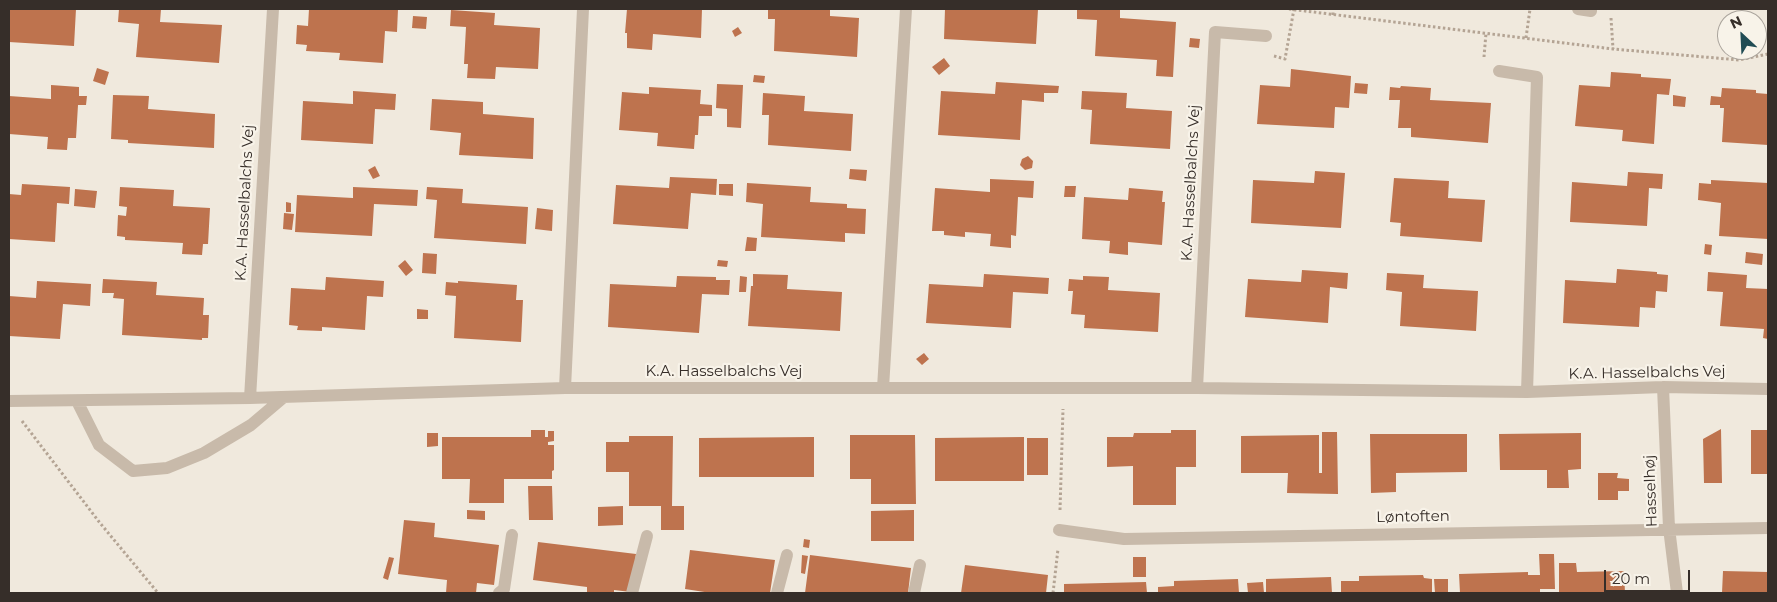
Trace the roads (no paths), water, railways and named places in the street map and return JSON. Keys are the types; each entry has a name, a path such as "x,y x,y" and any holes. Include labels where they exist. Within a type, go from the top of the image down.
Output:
{"street":[{"name":"K.A. Hasselbalchs Vej","path":"250,398 273,9"},
{"path":"565,388 582,9"},
{"path":"883,388 906,9"},
{"path":"1578,9 1591,11 1591,9"},
{"name":"K.A. Hasselbalchs Vej","path":"1198,388 1215,32 1266,36"},
{"path":"1499,71 1537,77 1527,392"},
{"name":"K.A. Hasselbalchs Vej","path":"9,401 250,398 565,388 1198,388 1527,392 1663,387 1768,389"},
{"name":"Hasselhøj","path":"1663,387 1668,528 1677,593"},
{"path":"77,401 99,445 133,471 167,468 204,453 251,425 284,397"},
{"name":"Løntoften","path":"1059,530 1124,539 1668,528 1768,528"},
{"path":"499,593 504,589 512,535"},
{"path":"632,593 647,536"},
{"path":"777,593 787,555"},
{"path":"914,593 920,565"}]}
